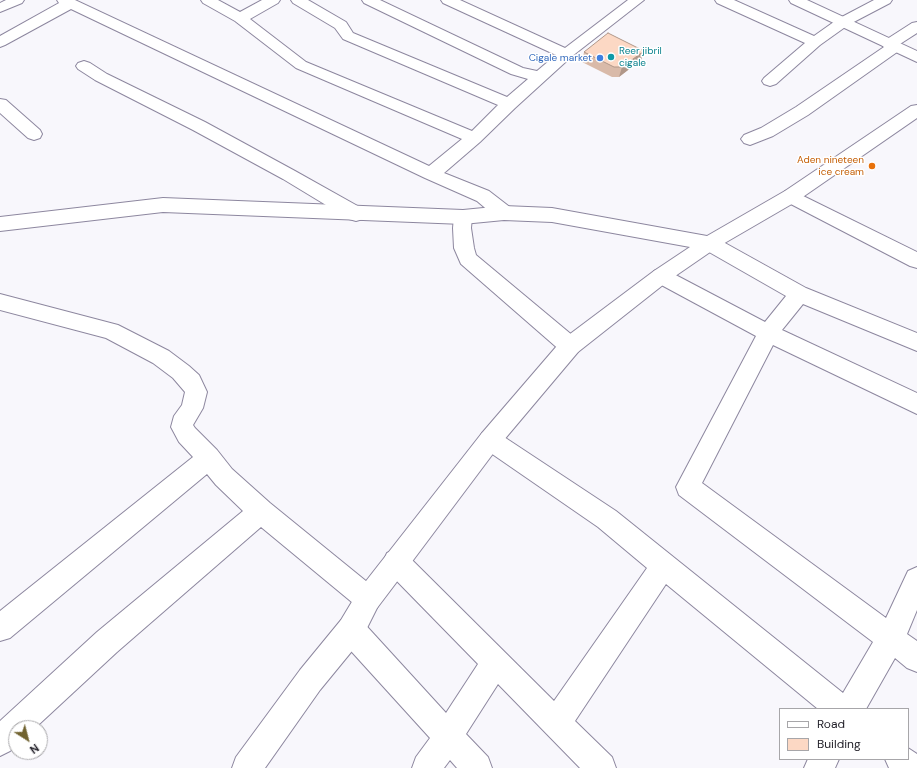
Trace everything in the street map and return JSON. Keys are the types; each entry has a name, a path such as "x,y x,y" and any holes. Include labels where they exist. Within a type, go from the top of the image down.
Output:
{"street":[{"path":"0,8 17,0"},
{"path":"0,42 72,4 97,0"},
{"path":"208,0 240,18 301,64 474,138"},
{"path":"240,18 273,0"},
{"path":"298,0 341,25 348,36 509,104"},
{"path":"369,0 517,70 539,77"},
{"path":"448,0 566,54"},
{"path":"722,0 815,42"},
{"path":"796,0 917,57"},
{"path":"770,81 815,42 843,22 885,0"},
{"path":"431,174 474,138 539,77 627,3"},
{"path":"72,4 431,174 483,196 504,213"},
{"path":"750,139 767,132 802,111 917,26"},
{"path":"84,66 102,77 199,126 282,171 356,214"},
{"path":"0,104 34,134"},
{"path":"247,768 310,680 351,630 368,599 396,562 490,440 570,346 661,276 708,243 791,196 917,110"},
{"path":"791,196 917,261"},
{"path":"0,224 162,205 356,214 463,217 504,213 552,215 708,243 799,294 917,342"},
{"path":"463,217 462,228 464,248 468,259 570,346"},
{"path":"661,276 768,333 917,404"},
{"path":"799,294 768,333 688,487 917,658"},
{"path":"0,302 112,331 161,357 181,372 191,382 196,392 192,408 182,423 182,427 187,435 209,458 224,477 261,511 368,599"},
{"path":"490,440 607,519 839,708"},
{"path":"0,628 209,458"},
{"path":"0,741 107,642 261,511"},
{"path":"396,562 601,768"},
{"path":"556,723 664,565"},
{"path":"851,708 891,638 917,580"},
{"path":"351,630 477,768"},
{"path":"427,768 496,662"},
{"path":"901,760 911,768"}],"building":[{"path":"608,33 644,51 622,67 614,67 584,52"}],"place":[{"name":"Reer jibril cigale","path":"611,57"},
{"name":"Cigale market","path":"600,58"},
{"name":"Aden nineteen ice cream","path":"872,166"}]}
